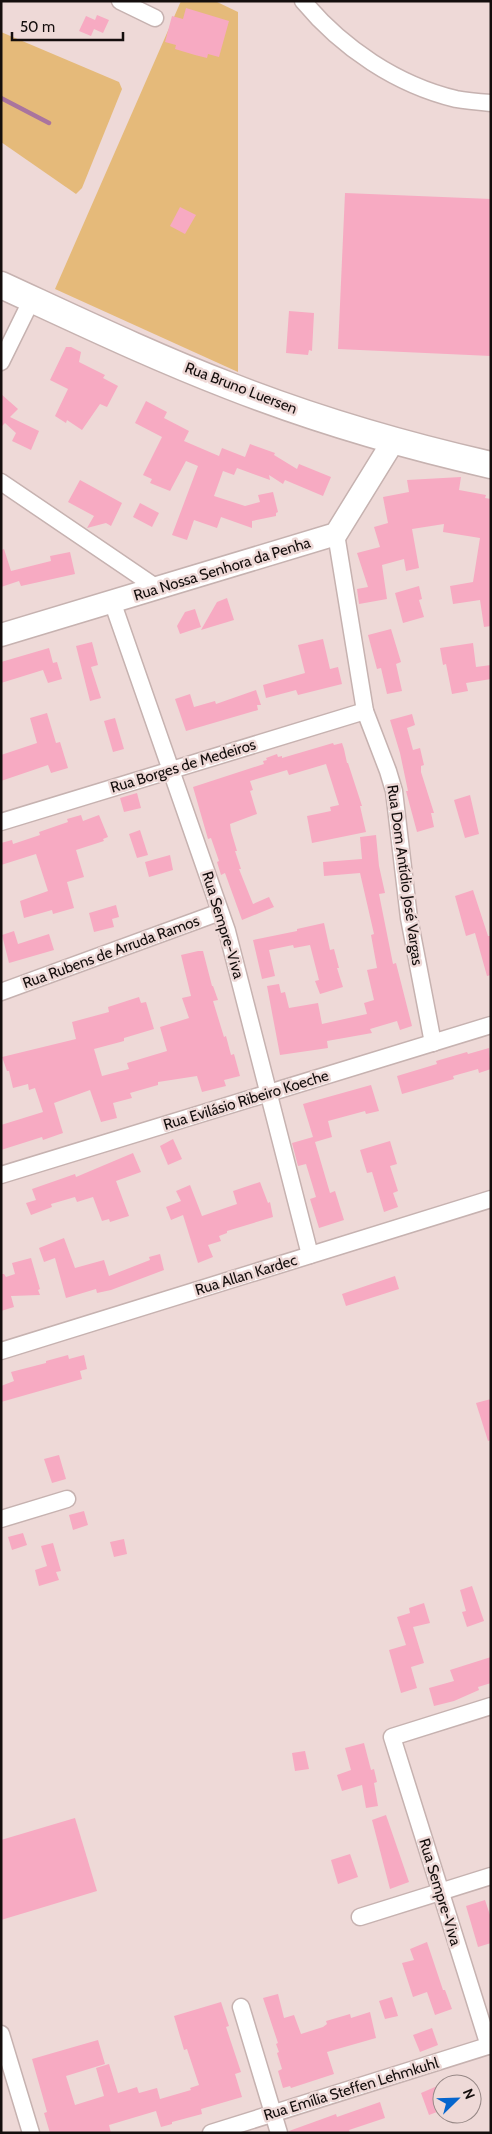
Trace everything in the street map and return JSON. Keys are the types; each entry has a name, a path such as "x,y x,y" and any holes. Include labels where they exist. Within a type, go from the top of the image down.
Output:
{"main road":[{"name":"Rua Bruno Luersen","path":"1,285 230,386 316,416 394,440 491,465"}],"street":[{"path":"120,1 155,18"},
{"path":"303,1 318,20 345,44 380,67 414,85 457,99 491,103"},
{"path":"1,362 32,299"},
{"path":"336,534 394,440"},
{"path":"1,482 157,588"},
{"name":"Rua Nossa Senhora da Penha","path":"1,635 336,534"},
{"name":"Rua Dom Antídio José Vargas","path":"336,534 364,711 394,791 409,918 433,1043"},
{"name":"Rua Sempre-Viva","path":"112,602 220,912 310,1255"},
{"name":"Rua Borges de Medeiros","path":"1,822 364,711"},
{"name":"Rua Rubens de Arruda Ramos","path":"1,992 220,912"},
{"name":"Rua Evilásio Ribeiro Koeche","path":"1,1175 491,1025"},
{"name":"Rua Allan Kardec","path":"1,1351 491,1199"},
{"path":"1,1519 67,1499"},
{"name":"Rua Sempre-Viva","path":"490,2046 392,1737 491,1706"},
{"path":"360,1917 491,1876"},
{"path":"241,2007 279,2133"},
{"path":"1,2034 31,2133"},
{"name":"Rua Emília Steffen Lehmkuhl","path":"211,2133 490,2046"}],"shaded area":[{"path":"181,1 215,1 238,12 238,372 55,289"},
{"path":"1,32 119,82 122,89 82,188 76,194 1,142"}],"building":[{"path":"186,8 229,21 219,57 208,54 207,58 195,55 175,49 176,45 165,42 172,16 183,19"},
{"path":"97,15 109,20 103,33 94,29 91,36 79,31 86,16 95,20"},
{"path":"345,193 491,199 491,356 338,349"},
{"path":"180,207 196,215 185,234 170,226"},
{"path":"289,311 314,313 312,351 309,350 308,355 286,353"},
{"path":"66,347 71,347 81,352 79,362 105,375 103,378 118,386 107,407 100,404 82,430 67,420 66,423 55,416 68,389 50,380"},
{"path":"1,394 18,409 10,417 39,431 31,450 12,441 16,433 5,423 1,427"},
{"path":"146,401 167,412 164,418 189,431 184,441 219,456 222,448 245,457 250,444 275,453 274,455 297,469 299,464 331,477 323,496 285,480 283,484 269,475 270,480 237,468 234,475 223,471 214,496 245,506 260,502 258,495 273,492 278,512 276,516 252,521 252,528 221,517 217,528 194,520 187,540 172,535 198,466 186,461 170,491 150,483 152,479 143,475 162,437 135,423"},
{"path":"461,477 459,490 486,495 485,498 491,499 491,626 484,627 480,600 453,604 450,586 473,582 480,538 443,532 444,524 412,529 419,568 406,571 404,559 382,565 387,599 359,604 357,589 368,587 357,553 380,547 374,527 388,523 383,497 409,492 407,480"},
{"path":"80,480 122,503 111,526 106,523 87,528 94,516 68,502"},
{"path":"140,503 159,513 152,527 133,517"},
{"path":"4,549 11,571 51,561 50,556 70,552 75,574 21,586 19,581 1,587 1,550"},
{"path":"419,586 422,599 419,600 424,617 403,623 395,593"},
{"path":"227,598 234,620 201,630 217,602"},
{"path":"195,609 201,627 180,634 177,626 185,612"},
{"path":"391,629 401,662 396,664 402,691 387,694 381,668 377,669 368,635"},
{"path":"323,639 330,669 338,667 342,684 298,695 296,690 266,698 263,685 305,673 298,645"},
{"path":"92,642 98,665 91,667 101,698 90,701 76,646"},
{"path":"473,643 476,667 491,665 491,679 466,683 468,691 452,694 446,664 443,665 440,648"},
{"path":"49,648 53,663 57,662 62,679 48,683 43,670 1,683 1,662"},
{"path":"256,690 261,705 257,705 258,710 186,731 175,699 190,694 194,707 215,701 216,704"},
{"path":"47,713 56,743 60,742 68,768 51,773 48,765 1,781 1,755 37,743 30,718"},
{"path":"412,714 415,725 407,728 413,750 420,748 424,765 421,766 421,772 434,813 431,813 434,827 417,832 406,791 408,791 400,753 390,720"},
{"path":"115,718 124,749 113,752 104,721"},
{"path":"333,743 334,745 342,743 362,806 360,806 366,832 312,843 307,816 331,811 330,807 339,805 326,764 289,775 287,770 250,781 253,790 250,791 257,814 230,824 231,831 241,869 239,869 253,904 269,897 274,907 242,920 225,873 221,875 217,862 219,861 211,838 208,839 193,787 264,764 263,761 267,760 266,758 277,754 278,757 282,756 282,758"},
{"path":"137,793 141,808 124,812 120,798"},
{"path":"470,795 479,834 465,838 454,800"},
{"path":"81,815 83,821 99,815 108,837 103,839 104,841 76,850 84,877 67,882 74,908 53,914 52,910 24,918 20,901 48,891 36,854 1,865 1,843 12,840 13,844 40,835 39,832 68,822 67,819"},
{"path":"140,830 148,855 137,858 129,834"},
{"path":"376,835 379,866 385,893 379,894 393,964 396,963 412,1026 400,1030 397,1021 370,1029 372,1033 327,1041 328,1048 280,1055 267,986 279,984 281,993 285,992 289,1008 318,1003 322,1024 367,1014 364,1003 374,1000 367,970 377,968 371,935 374,934 360,873 324,876 323,862 362,859 360,837"},
{"path":"170,855 173,870 149,877 145,862"},
{"path":"473,890 488,936 491,936 491,975 487,976 475,933 466,936 455,896"},
{"path":"116,905 119,917 112,919 114,927 94,932 89,913"},
{"path":"324,923 330,950 334,949 343,987 320,994 315,981 319,980 310,945 294,948 293,945 269,950 275,976 262,979 253,940"},
{"path":"14,931 18,944 49,934 54,950 9,963 2,935"},
{"path":"203,951 212,986 218,1000 213,1001 224,1037 226,1036 231,1055 234,1054 240,1076 224,1080 226,1086 202,1092 197,1076 158,1082 158,1085 130,1093 132,1098 113,1103 117,1118 101,1122 90,1090 54,1103 63,1133 43,1140 42,1137 1,1150 1,1125 43,1112 35,1088 29,1090 28,1084 13,1088 9,1071 7,1071 2,1057 76,1039 72,1022 109,1012 108,1007 139,997 141,1003 146,1002 154,1029 124,1038 124,1041 94,1049 102,1076 129,1069 127,1063 167,1051 160,1027 189,1018 182,998 191,996 181,955"},
{"path":"489,1048 491,1069 479,1073 478,1069 453,1076 454,1079 402,1094 397,1076 437,1064 436,1061"},
{"path":"371,1085 379,1111 366,1114 365,1111 328,1121 332,1137 315,1142 330,1193 335,1191 344,1220 319,1228 310,1199 316,1197 306,1164 298,1166 292,1143 313,1137 303,1104"},
{"path":"173,1139 182,1159 168,1165 160,1146"},
{"path":"390,1141 397,1164 390,1166 398,1191 393,1193 398,1207 384,1212 372,1172 367,1173 360,1150"},
{"path":"133,1153 141,1172 116,1181 129,1216 110,1222 109,1219 102,1221 93,1197 77,1202 75,1197 51,1204 52,1207 31,1215 26,1203 36,1200 32,1189 75,1174 76,1177"},
{"path":"260,1182 268,1203 270,1202 273,1217 227,1231 227,1233 219,1236 221,1241 208,1245 213,1257 198,1263 183,1215 171,1220 166,1207 181,1201 176,1191 190,1185 202,1216 237,1204 233,1191"},
{"path":"64,1238 75,1268 104,1260 109,1276 150,1260 149,1257 160,1254 164,1270 111,1290 97,1293 96,1289 66,1298 55,1258 44,1262 39,1248"},
{"path":"31,1258 40,1295 11,1296 14,1307 1,1311 1,1274 4,1274 6,1277 15,1274 12,1263"},
{"path":"395,1276 399,1289 346,1306 342,1294"},
{"path":"68,1355 69,1359 84,1355 87,1369 80,1371 82,1379 1,1402 1,1386 14,1381 11,1372"},
{"path":"491,1399 491,1440 488,1441 476,1403"},
{"path":"59,1455 66,1479 52,1483 44,1459"},
{"path":"84,1511 88,1525 73,1530 69,1515"},
{"path":"23,1533 27,1545 12,1550 8,1537"},
{"path":"124,1539 127,1554 114,1557 110,1542"},
{"path":"53,1543 61,1571 56,1572 59,1580 39,1586 35,1570 47,1566 41,1546"},
{"path":"472,1586 484,1621 467,1627 462,1612 466,1611 460,1590"},
{"path":"424,1603 430,1623 413,1627 424,1663 411,1667 417,1688 401,1693 389,1650 406,1645 397,1617 410,1613 409,1608"},
{"path":"491,1657 491,1683 478,1687 479,1690 454,1701 434,1706 429,1688 454,1681 450,1670"},
{"path":"364,1743 371,1770 374,1769 377,1782 374,1783 378,1806 366,1808 362,1785 342,1791 337,1775 351,1770 345,1748"},
{"path":"305,1751 309,1769 295,1771 292,1753"},
{"path":"386,1815 409,1882 390,1889 372,1820"},
{"path":"75,1818 97,1891 1,1920 1,1840"},
{"path":"350,1854 358,1877 338,1884 331,1860"},
{"path":"485,1900 491,1918 491,1943 478,1947 466,1906"},
{"path":"427,1942 443,1990 445,1990 452,2009 435,2015 427,1992 413,1997 402,1963 414,1960 410,1949"},
{"path":"278,1994 284,2018 294,2015 301,2034 323,2027 327,2024 326,2021 350,2014 351,2018 370,2012 376,2038 327,2052 334,2074 291,2088 290,2086 283,2088 278,2071 282,2069 277,2053 279,2052 276,2044 278,2043 263,1998"},
{"path":"392,1997 398,2016 385,2019 379,2001"},
{"path":"221,2002 229,2026 226,2027 241,2072 235,2074 242,2097 201,2109 202,2114 161,2127 156,2111 109,2125 111,2133 50,2133 44,2113 47,2112 32,2059 98,2040 105,2064 66,2076 75,2105 104,2096 96,2068 109,2064 118,2093 137,2087 139,2093 157,2088 160,2099 191,2090 190,2088 199,2085 187,2049 184,2050 174,2016"},
{"path":"432,2028 438,2045 420,2052 413,2035"},
{"path":"432,2088 432,2114 429,2115 421,2093"},
{"path":"380,2102 385,2118 349,2130 350,2133 289,2133 289,2131 336,2114 337,2117"}],"waterway":[{"path":"1,98 49,123"}]}
